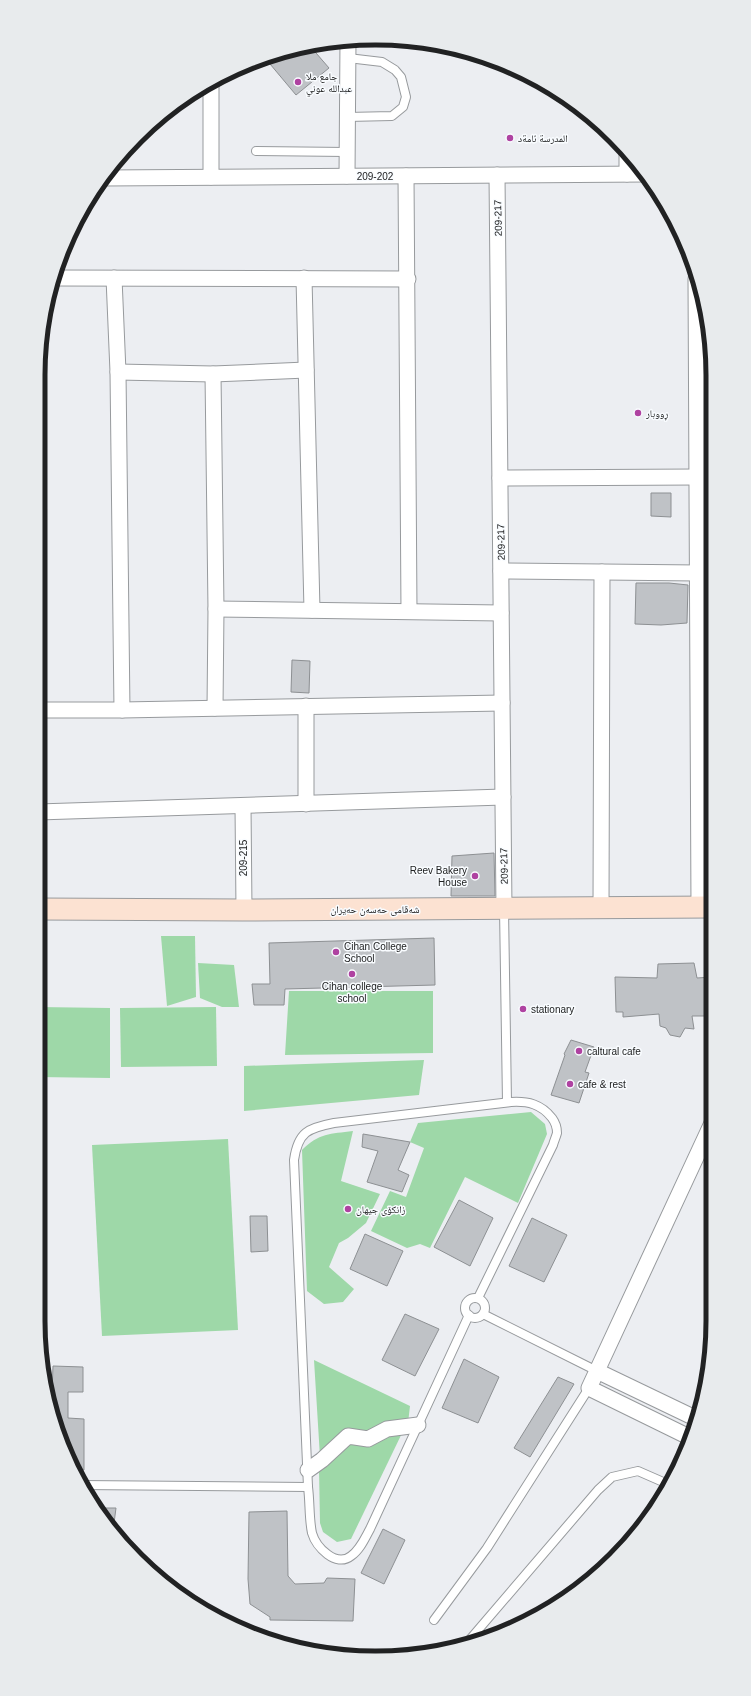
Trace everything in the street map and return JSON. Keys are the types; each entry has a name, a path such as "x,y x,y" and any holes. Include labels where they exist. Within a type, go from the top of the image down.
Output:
{"street":[{"path":"347,176 348,47"},
{"path":"211,88 211,177"},
{"path":"627,161 627,174"},
{"name":"209-202","path":"113,174 211,177 638,174"},
{"name":"209-217","path":"497,175 504,908"},
{"path":"406,176 408,278 409,611"},
{"path":"60,278 408,278"},
{"path":"114,278 118,372 122,710"},
{"path":"304,278 312,610"},
{"path":"698,301 703,372 697,477 698,573 705,667 705,907"},
{"path":"118,372 213,374 306,370"},
{"path":"213,374 216,609 215,708"},
{"path":"500,478 697,477"},
{"path":"501,571 698,573"},
{"path":"601,908 602,572"},
{"path":"216,609 501,613"},
{"path":"45,710 502,703"},
{"path":"306,706 306,804"},
{"path":"45,812 503,798"},
{"name":"209-215","path":"243,806 244,910"},
{"name":"شەقامی حەسەن حەیران","path":"45,909 244,910 705,907"},
{"path":"685,1435 589,1388 706,1136"},
{"path":"597,1371 692,1416"},
{"path":"308,1470 322,1460 348,1436 368,1439 387,1429 418,1425"}],"lane":[{"path":"347,117 392,116 403,107 406,97 401,77 395,70 382,62 348,58"},
{"path":"256,151 347,152"},
{"path":"504,908 507,1102"},
{"path":"469,1315 370,1529 360,1547 350,1557 341,1559 331,1557 322,1551 316,1543 312,1532 308,1487 294,1160 295,1149 299,1140 310,1129 320,1126 507,1102 524,1101 543,1108 554,1122 557,1132 550,1151 478,1298"},
{"path":"478,1298 484,1305 483,1314"},
{"path":"478,1298 471,1299 466,1303 466,1310 469,1315 475,1317 483,1314 597,1371"},
{"path":"434,1620 487,1548 589,1388"},
{"path":"473,1636 598,1490 612,1477 638,1472 664,1482"},
{"path":"89,1485 308,1487"}],"green space":[{"path":"161,936 195,936 196,997 167,1006"},
{"path":"198,963 234,965 239,1007 222,1007 200,998"},
{"path":"289,991 433,991 433,1053 285,1055"},
{"path":"45,1007 110,1008 110,1078 45,1077"},
{"path":"216,1007 217,1066 121,1067 120,1008"},
{"path":"424,1060 419,1095 244,1111 244,1066"},
{"path":"531,1112 545,1124 547,1134 518,1203 465,1177 430,1248 420,1244 407,1248 371,1231 390,1191 406,1197 424,1148 410,1142 418,1123"},
{"path":"353,1131 341,1181 380,1194 366,1223 348,1238 339,1243 329,1267 354,1289 343,1302 324,1304 307,1291 302,1150 314,1140 325,1135"},
{"path":"228,1139 238,1330 102,1336 92,1145"},
{"path":"314,1360 410,1406 408,1423 384,1424 320,1457"},
{"path":"404,1429 351,1539 337,1542 323,1532 320,1523 319,1469 349,1439"}],"building":[{"name":"جامع ملا عبدالله عوني","path":"314,51 329,68 296,95 269,63"},
{"path":"705,374 706,376 706,482"},
{"path":"651,493 671,493 671,517 651,516"},
{"path":"636,583 669,583 688,585 687,623 661,625 635,624"},
{"path":"292,660 310,661 309,693 291,692"},
{"name":"Reev Bakery House","path":"494,853 495,896 451,896 452,856"},
{"name":"Cihan college school","path":"434,938 435,985 285,989 284,1005 254,1005 252,984 270,984 269,943"},
{"path":"694,963 697,978 706,977 706,1016 692,1016 694,1029 685,1028 680,1037 670,1035 666,1028 660,1026 659,1014 623,1017 623,1012 616,1012 615,977 657,978 658,964"},
{"path":"571,1040 594,1047 585,1072 589,1073 579,1103 551,1095 565,1055 564,1054"},
{"path":"363,1134 410,1142 398,1170 409,1175 402,1192 367,1182 378,1151 362,1147"},
{"path":"459,1200 493,1218 470,1266 434,1247"},
{"path":"250,1216 267,1216 268,1251 251,1252"},
{"path":"532,1218 567,1235 544,1282 509,1266"},
{"path":"365,1234 403,1251 387,1286 350,1269"},
{"path":"405,1314 439,1329 415,1376 382,1360"},
{"path":"464,1359 499,1377 478,1423 442,1408"},
{"path":"53,1366 83,1367 83,1392 68,1392 68,1418 84,1419 84,1470 81,1470 70,1447 52,1390"},
{"path":"558,1377 574,1384 530,1457 514,1448"},
{"path":"104,1508 116,1508 114,1523"},
{"path":"287,1511 288,1576 295,1584 324,1583 327,1578 355,1579 353,1621 270,1620 270,1617 250,1604 248,1579 249,1512"},
{"path":"383,1529 405,1540 384,1584 361,1573"}],"place":[{"name":"جامع ملا عبدالله عوني","path":"298,82"},
{"name":"المدرسة ئامةد","path":"510,138"},
{"name":"ڕووبار","path":"638,413"},
{"name":"Reev Bakery House","path":"475,876"},
{"name":"Cihan College School","path":"336,952"},
{"name":"Cihan college school","path":"352,974"},
{"name":"stationary","path":"523,1009"},
{"name":"caltural cafe","path":"579,1051"},
{"name":"cafe & rest","path":"570,1084"},
{"name":"زانکۆی جیھان","path":"348,1209"}]}
